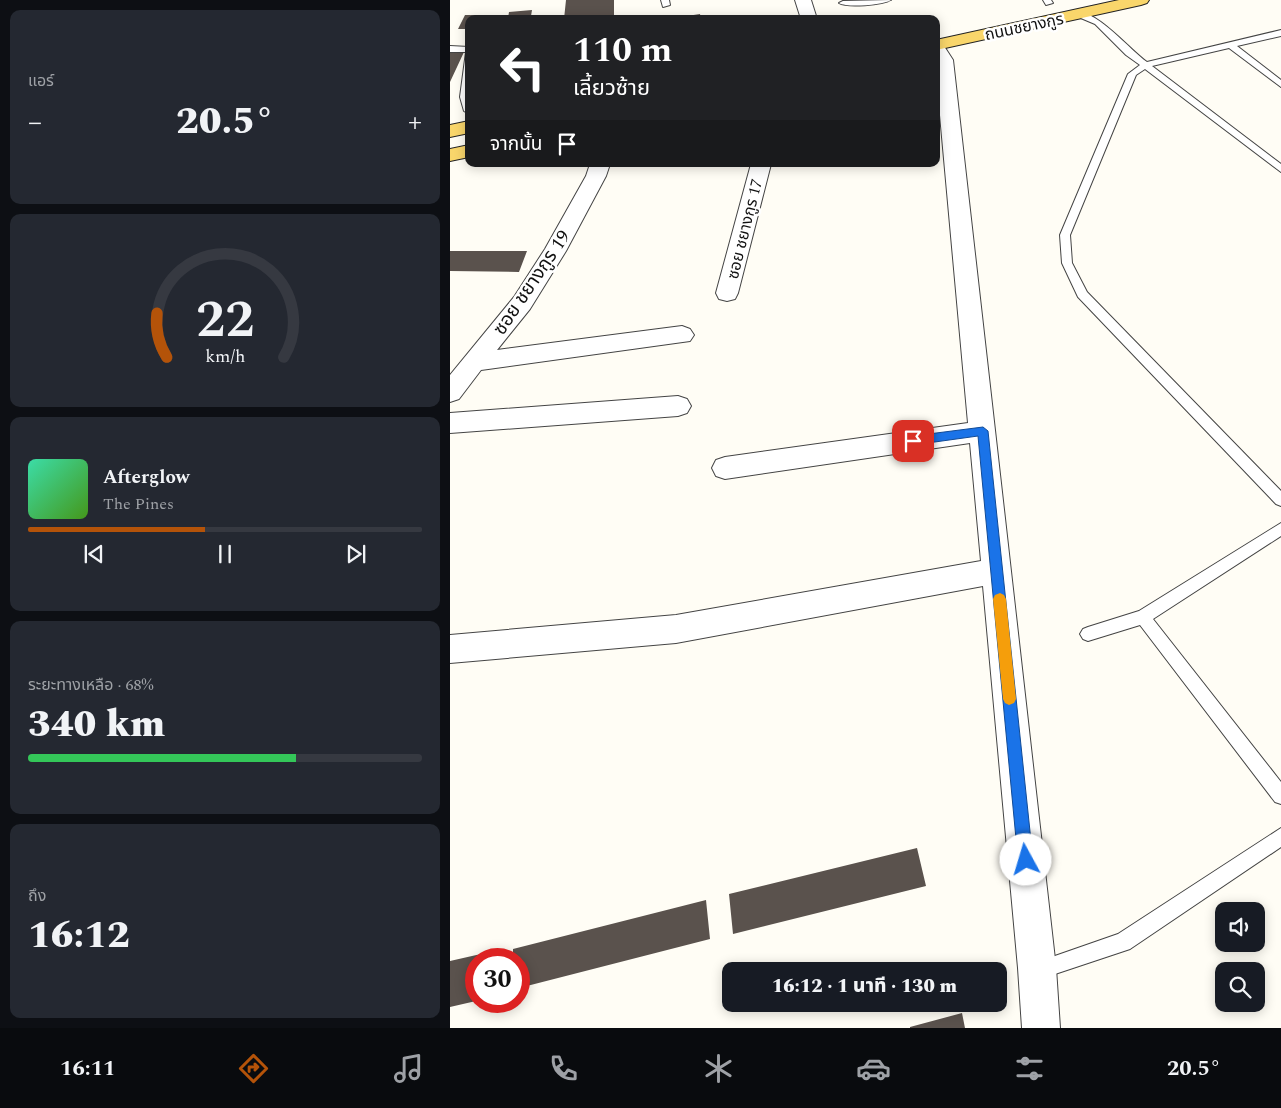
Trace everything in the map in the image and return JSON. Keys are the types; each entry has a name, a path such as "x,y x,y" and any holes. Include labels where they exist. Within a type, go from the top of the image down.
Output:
{"main road":[{"name":"ถนนชยางกูร","path":"940,45 1141,0"},
{"name":"ถนนชยางกูร","path":"1030,7 1055,1"},
{"path":"1055,1 1079,14"},
{"path":"450,131 465,128"},
{"path":"450,156 465,152"}],"street":[{"path":"803,0 808,15"},
{"path":"940,53 944,60 983,431 1037,968 1041,1028"},
{"name":"ซอย ชยางกูร 19","path":"450,392 522,303 556,251 599,167"},
{"name":"ซอย ชยางกูร 17","path":"727,293 760,167"},
{"path":"475,362 682,335"},
{"path":"450,423 678,406"},
{"path":"725,468 983,431"},
{"path":"450,649 676,630 997,570"}],"lane":[{"path":"843,3 865,3 886,0"},
{"path":"1079,14 1098,22 1130,53 1281,169"},
{"path":"1281,33 1146,65 1132,74 1065,235 1066,263 1082,294 1281,500"},
{"path":"1230,45 1281,84"},
{"path":"450,49 465,51"},
{"path":"465,68 462,80 465,97"},
{"path":"1088,634 1143,617 1281,528"},
{"path":"1143,617 1281,796"},
{"path":"1037,968 1052,966 1123,942 1281,837"}],"building":[{"path":"566,0 614,0 614,15 564,15"},
{"path":"532,10 531,15 508,15 509,12"},
{"path":"465,15 465,29 458,29"},
{"path":"450,52 464,52 450,82"},
{"path":"450,251 527,251 519,272 450,271"},
{"path":"917,848 926,886 733,934 729,894"},
{"path":"706,900 710,939 530,985 530,948 517,948"},
{"path":"465,958 465,1004 450,1007 450,961"},
{"path":"962,1013 965,1028 910,1028 910,1027"}],"slow traffic":[{"path":"1000,599 1009,699"}],"route":[{"path":"913,441 983,431 1026,860"}]}
